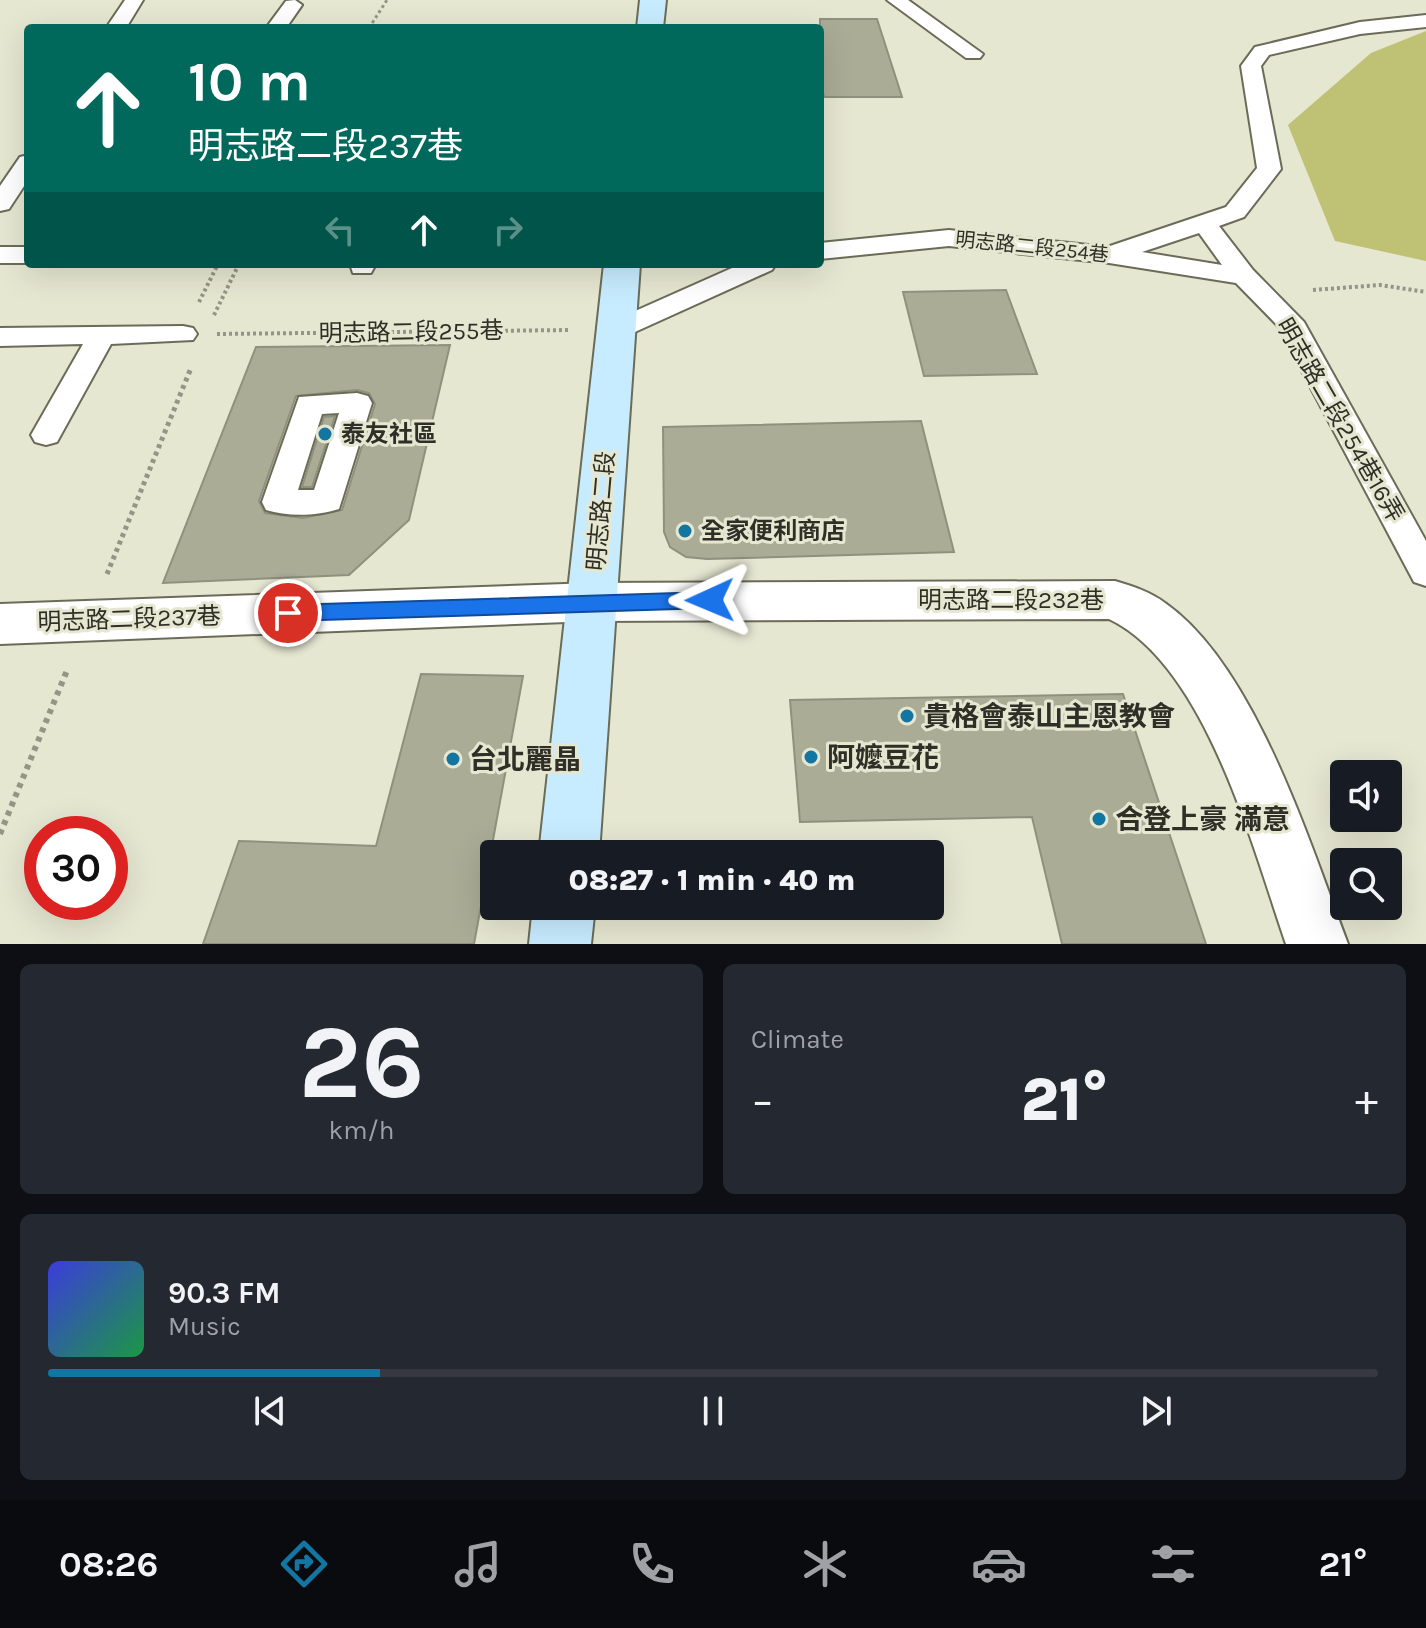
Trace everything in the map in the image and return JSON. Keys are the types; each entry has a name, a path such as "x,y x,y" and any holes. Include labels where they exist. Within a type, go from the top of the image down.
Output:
{"main road":[{"path":"650,24 653,0"},
{"name":"明志路二段","path":"570,840 622,268"},
{"path":"560,944 563,920"}],"street":[{"name":"明志路二段232巷","path":"593,602 1115,600 1150,618 1178,646 1235,728 1317,944"},
{"name":"明志路二段237巷","path":"0,624 593,602"}],"lane":[{"path":"119,24 134,0"},
{"path":"896,0 973,54"},
{"path":"279,24 293,5"},
{"path":"1109,255 1235,212 1269,169 1251,66 1262,51 1360,28 1426,21"},
{"path":"0,204 24,168"},
{"name":"明志路二段254巷16弄","path":"1205,224 1244,276 1290,322 1426,573"},
{"name":"明志路二段254巷","path":"824,251 949,238 1109,255 1244,276"},
{"path":"0,255 24,255"},
{"path":"616,330 754,268"},
{"path":"0,337 194,334"},
{"path":"46,435 102,335"}],"path":[{"path":"372,24 387,0"},
{"path":"212,320 237,268"},
{"path":"1244,276 1287,293 1380,285 1426,292"},
{"name":"明志路二段255巷","path":"194,334 616,330"},
{"path":"0,834 193,362"}],"green space":[{"path":"1426,31 1426,261 1335,241 1288,125 1371,53"}],"building":[{"path":"820,19 877,19 902,97 824,97 824,24 820,24"},
{"path":"1006,290 1037,374 924,376 903,292"},
{"name":"泰友社區","path":"450,345 409,520 349,575 163,583 256,347","holes":["357,390 369,393 375,404 342,510 303,518 265,513 259,501 296,396"]},
{"path":"335,416 312,487 302,487 324,417"},
{"path":"921,421 954,552 707,559 686,557 670,547 664,532 663,427"},
{"name":"台北麗晶","path":"421,674 523,676 493,840 480,840 480,911 474,944 203,944 239,841 376,846"},
{"name":"合登上豪 滿意","path":"1123,694 1206,944 1062,944 1032,817 800,822 790,700"}],"place":[{"name":"泰友社區","path":"325,434"},
{"name":"全家便利商店","path":"685,531"},
{"name":"貴格會泰山主恩教會","path":"907,716"},
{"name":"阿嬤豆花","path":"811,757"},
{"name":"台北麗晶","path":"453,759"},
{"name":"合登上豪 滿意","path":"1099,819"}],"route":[{"path":"288,613 710,600"}]}
